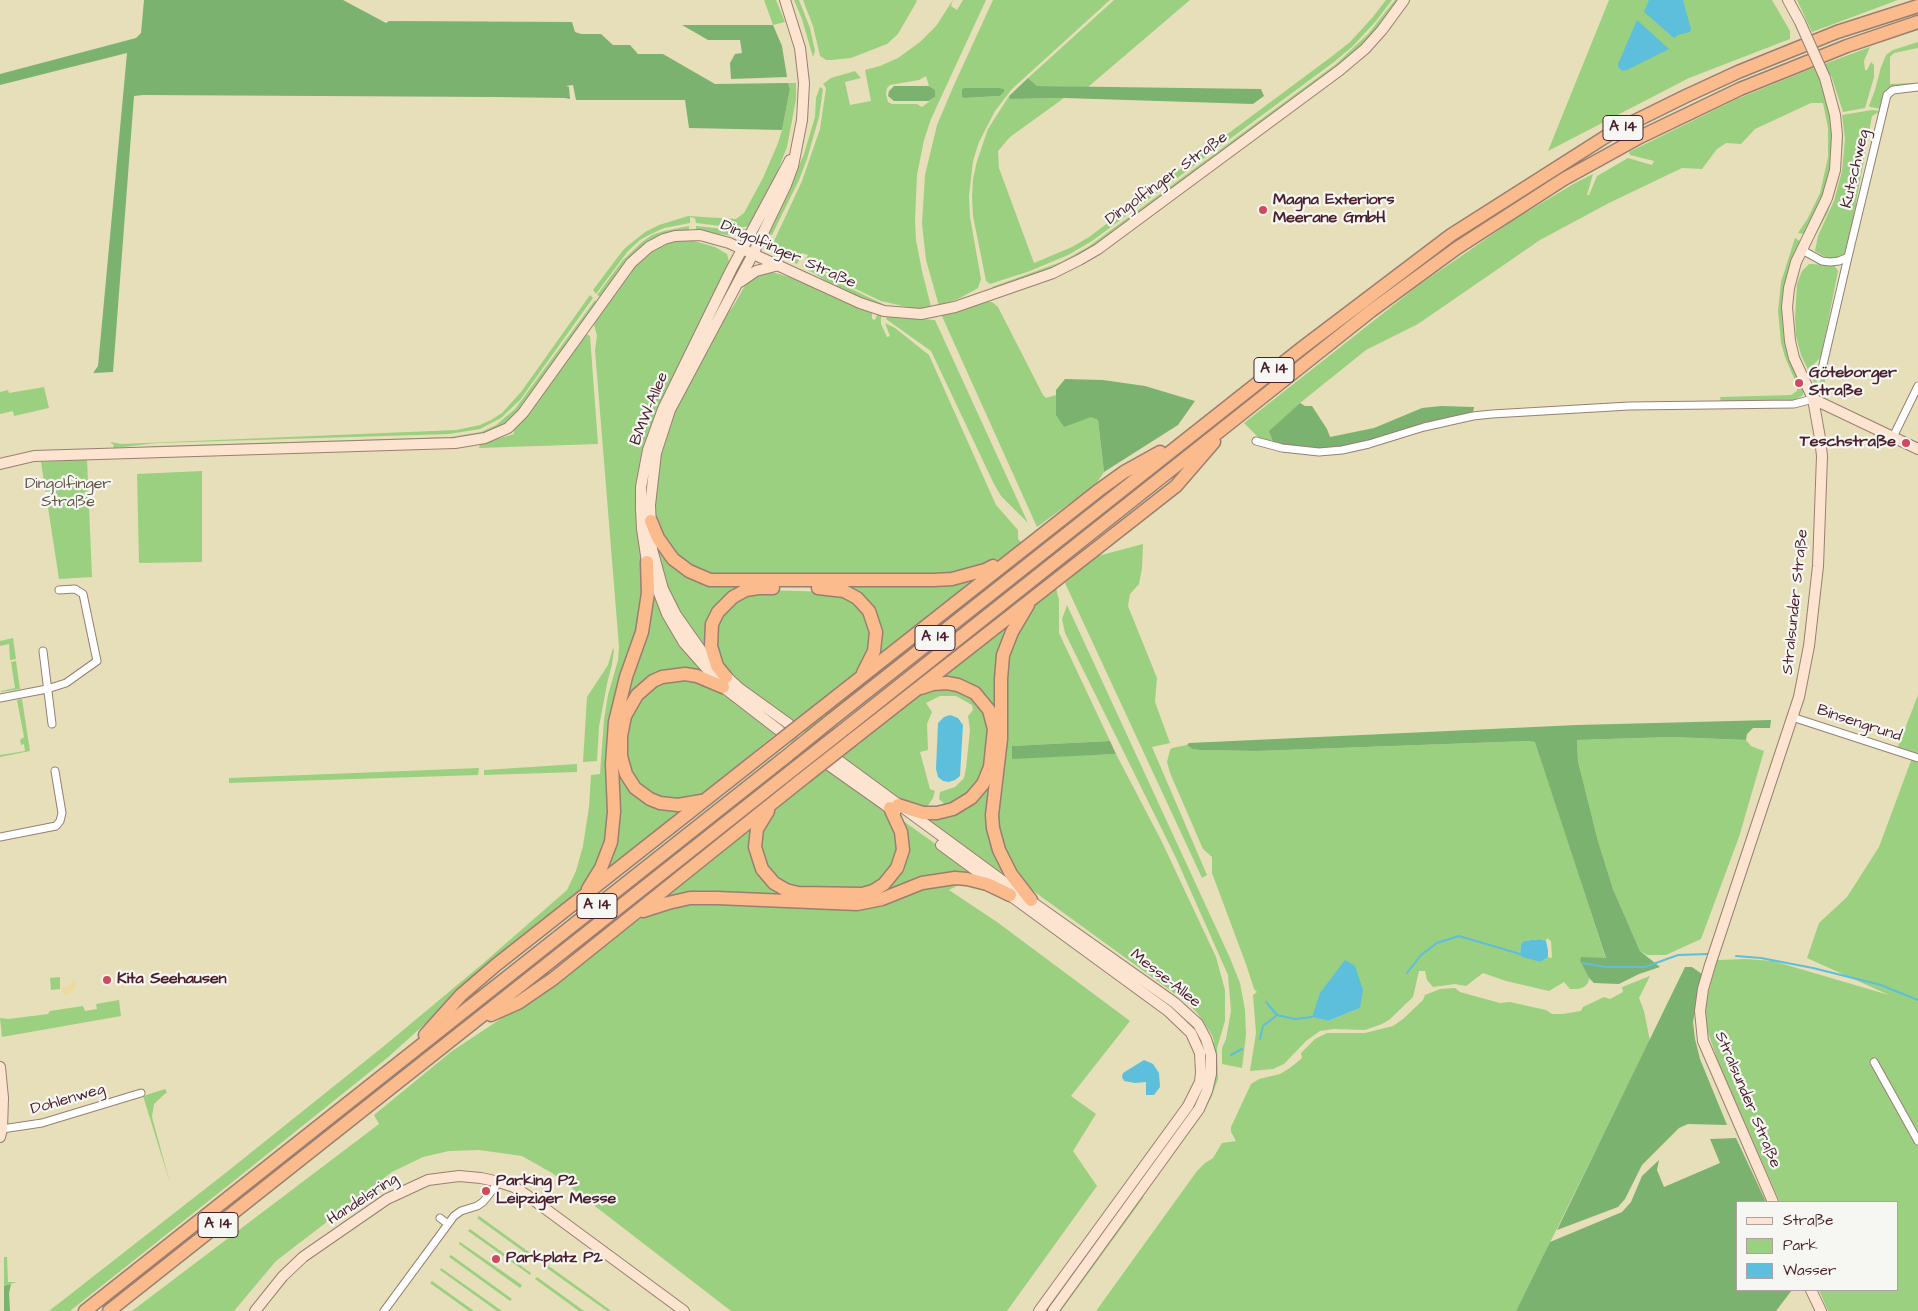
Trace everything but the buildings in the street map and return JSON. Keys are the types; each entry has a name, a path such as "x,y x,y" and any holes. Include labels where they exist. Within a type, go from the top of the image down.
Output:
{"highway":[{"name":"A 14","path":"85,1311 1039,554 1370,294 1451,235 1614,132 1738,72 1837,32 1918,6"},
{"name":"A 14","path":"110,1311 1230,422 1400,289 1457,248 1564,179 1640,137 1740,89 1847,46 1918,22"},
{"path":"471,1025 518,1003 539,988 1036,594 1176,486 1230,422"},
{"path":"410,1052 461,995 1018,552 1124,472 1190,436"},
{"path":"651,521 658,538 673,559 689,571 710,580 952,578 985,570 1018,552"},
{"path":"583,897 601,868 611,842 614,812 612,764 615,722 626,677 642,632 648,593 647,562"},
{"path":"725,682 717,666 711,646 712,624 718,612 733,597 746,590 758,588 844,590 857,598 869,611 876,632 874,651 860,677"},
{"path":"1030,900 1010,874 999,850 993,828 992,815 1001,739 1003,655 1018,620 1036,594"},
{"path":"706,799 698,802 669,805 644,796 635,788 626,774 621,756 625,716 637,695 653,681 673,674 685,674 725,682"},
{"path":"780,797 765,815 757,829 755,842 756,853 762,869 770,878 786,890 798,893 862,894 873,891 884,884 897,868 903,850 901,832 894,807 937,813 954,809 971,798 983,784 990,767 994,729 989,710 975,694 958,685 947,683 933,684 912,692"},
{"path":"633,915 690,898 857,904 882,900 922,883 956,878 988,884 1010,895"}],"main road":[{"name":"BMW-Allee","path":"725,682 676,615 663,589 652,549 651,490 656,453 670,410 753,254 786,185 797,147 804,104 804,78 800,48 786,0"},
{"name":"Dingolfinger Straße","path":"0,464 34,456 375,446 477,441 508,428 523,413 624,272 643,251 664,239 682,235 714,238 779,265 868,306 889,313 920,314 955,307 1053,273 1098,249 1340,70 1382,30 1404,0"},
{"name":"Stralsunder Straße","path":"1773,1201 1703,1041 1700,1011 1710,965 1803,680 1810,646 1818,566 1822,456 1820,438 1813,399 1794,358 1787,326 1789,288 1796,262 1827,198 1836,163 1837,135 1835,115 1825,78 1788,0"},
{"name":"BMW-Allee","path":"725,682 684,643 667,614 647,562 642,529 641,487 652,437 662,409 742,249 797,147"},
{"path":"736,286 756,271 779,265"},
{"path":"1813,399 1918,448"},
{"path":"725,682 785,727"},
{"name":"Messe-Allee","path":"834,763 1168,1011 1182,1023 1197,1044 1201,1063 1200,1082 1188,1106 1039,1311"},
{"name":"Messe-Allee","path":"894,807 1106,953 1189,1015 1198,1024 1206,1039 1211,1055 1212,1074 1199,1109 1053,1311"},
{"path":"0,1067 3,1098 1,1133"},
{"name":"Handelsring","path":"255,1311 283,1276 303,1257 387,1199 428,1180 444,1176 481,1178 514,1187 684,1311"},
{"path":"1812,1291 1821,1311"}],"street":[{"name":"Kutschweg","path":"1822,369 1888,93 1893,90 1918,87"},
{"path":"1802,250 1822,261 1839,261 1848,257"},
{"path":"1893,437 1918,386"},
{"path":"1256,441 1282,448 1318,452 1342,450 1369,444 1424,427 1473,416 1629,406 1794,404 1813,399"},
{"path":"0,698 47,689 66,683 97,661 83,594 75,589 59,590"},
{"path":"43,651 52,724"},
{"name":"Binsengrund","path":"1792,716 1918,758"},
{"path":"0,836 56,826 60,821 62,813 56,771"},
{"path":"1874,1062 1918,1141"},
{"name":"Dohlenweg","path":"1,1133 42,1123 141,1093"},
{"path":"384,1311 448,1224 461,1211 484,1202 499,1182"},
{"path":"440,1218 448,1224"}],"green space":[{"path":"144,0 343,0 386,23 389,21 572,22 575,32 581,34 601,34 613,45 630,45 638,54 663,54 715,84 788,83 790,89 782,130 689,128 685,100 576,100 573,85 566,86 569,87 570,99 134,96 113,372 93,373 98,366 127,53 0,85 0,74 136,38 141,33"},
{"path":"764,0 776,0 785,22 773,25"},
{"path":"794,0 799,0 810,28 815,51 813,57 802,19"},
{"path":"803,0 917,1 898,34 887,44 851,58 826,60 820,56 813,26"},
{"path":"953,0 951,6 957,10 963,0 986,0 931,119 924,140 917,175 915,220 916,240 931,307 916,309 881,301 843,283 805,260 808,255 802,253 800,257 777,246 774,241 802,181 820,129 826,88 823,84 831,78 855,71 861,78 845,82 850,105 871,101 865,70 898,58 920,42 936,26","holes":["926,76 929,86 935,90 935,97 922,107 917,104 892,104 888,102 886,94 887,88 890,85 919,80"]},
{"path":"993,0 1110,0 1012,89 995,111 979,142 973,161 969,196 970,217 981,279 978,288 958,299 939,306 926,260 922,224 925,175 937,125","holes":["1000,88 1004,89 1000,96 962,97"]},
{"path":"1114,0 1190,0 1088,87 1037,86 1028,78"},
{"path":"1386,0 1392,0 1353,46 1334,62 1092,241 1068,255 1030,271 990,284 986,281 973,216 973,179 988,129 1009,96 1010,99 1064,98 1010,137 998,151 999,168 1034,263 1072,247 1089,237 1331,57 1350,42"},
{"path":"1395,0 1399,0 1382,23 1351,56 1092,248 1055,267 991,291 992,287 1061,262 1088,247 1336,64 1368,34"},
{"path":"1609,0 1772,0 1790,31 1790,39 1689,78 1548,151"},
{"path":"1797,0 1898,0 1812,32"},
{"path":"682,25 773,25 782,46 787,77 731,79 730,63 735,54 742,53 740,40 708,40"},
{"path":"1918,42 1918,48 1894,53 1890,57 1890,84 1915,83 1915,85 1889,88 1885,94 1882,109 1870,107 1886,55 1893,50"},
{"path":"1870,47 1864,61 1865,70 1867,70 1871,62 1874,65 1874,77 1865,108 1843,112 1831,75 1819,79 1822,81 1831,113 1833,157 1828,185 1804,234 1798,233 1808,218 1820,193 1828,157 1828,128 1823,103 1811,103 1755,129 1741,144 1726,143 1717,149 1702,169 1682,168 1609,203 1540,240 1418,324 1366,350 1300,403 1270,431 1274,444 1260,439 1244,423 1419,285 1515,219 1593,174 1587,195 1589,195 1597,176 1628,158 1652,165 1654,161 1630,155 1629,152 1737,99"},
{"path":"1028,78 1037,86 1261,89 1264,96 1253,104 1064,98 1010,99 1009,96"},
{"path":"788,83 796,83 796,99 787,147 774,180 750,226 737,228 696,223 695,218 690,217 690,223 664,228 640,240 628,251 596,294 593,290 624,249 645,232 659,225 688,216 736,219 744,213 763,178 778,143 790,89"},
{"path":"894,86 929,86 935,90 935,97 929,101 894,101 888,96 889,91"},
{"path":"820,87 823,89 819,117 807,159 799,180 772,235 767,234 804,154 815,117 816,98"},
{"path":"1000,88 1004,89 1004,92 1000,96 964,98 962,97 962,89"},
{"path":"1872,110 1881,111 1872,116 1856,203 1860,203 1855,208 1849,246 1845,254 1838,258 1829,259 1815,251 1818,236 1834,201 1842,171 1845,139 1842,115"},
{"path":"1840,117 1843,140 1840,171 1828,212 1814,238 1831,199"},
{"path":"689,226 689,231 664,236 601,297 597,295 623,260 642,242 652,235"},
{"path":"696,226 733,230 748,229 741,235 734,236 696,231"},
{"path":"1795,238 1800,241 1789,268 1783,326 1786,342 1804,390 1803,395 1794,401 1721,402 1720,397 1791,395 1797,391 1797,385 1781,343 1778,311 1781,282"},
{"path":"766,239 776,249 799,260 797,264 771,252"},
{"path":"677,241 694,241 715,247 727,254 729,262 658,412 644,447 637,485 636,520 643,572 644,603 623,677 611,825 590,880 578,893 386,1059 235,1180 70,1311 49,1311 384,1046 567,890 576,871 583,846 589,807 591,775 600,774 604,720 608,695 618,660 619,647 595,350 597,336 594,324 595,319 633,268 658,247"},
{"path":"804,262 843,285 883,304 883,306 841,290 802,266"},
{"path":"1809,264 1834,265 1838,271 1821,357 1812,366 1811,372 1819,374 1816,387 1801,355 1796,336 1797,284 1802,271"},
{"path":"769,271 805,282 872,313 872,319 875,320 877,315 881,316 881,324 887,337 890,336 885,323 895,328 929,355 996,505 1018,530 1018,539 1022,543 998,560 964,573 720,578 682,564 660,537 654,510 659,455 671,419 717,328 734,305 748,280 753,275"},
{"path":"590,295 593,298 520,400 501,418 480,429 449,434 157,443 114,448 111,443 456,430 480,425 502,413 521,392"},
{"path":"595,300 597,303 514,418 499,428 468,439 135,448 450,437 481,432 496,425 515,409"},
{"path":"981,302 992,302 998,307 1043,395 1046,398 1056,395 1056,415 1091,416 1098,420 1104,472 1096,484 1037,527 941,314"},
{"path":"887,317 935,320 1028,523 1001,496 994,484 931,351 886,319"},
{"path":"586,334 590,336 598,444 479,448 480,444 514,434 514,428"},
{"path":"1822,374 1827,374 1821,396 1818,391"},
{"path":"1065,379 1103,380 1145,386 1195,401 1178,425 1104,472 1098,420 1091,417 1064,427 1056,415 1056,390"},
{"path":"44,387 49,408 14,416 13,411 0,414 0,392 8,390 9,393"},
{"path":"1300,403 1305,406 1312,406 1330,437 1374,428 1422,408 1441,406 1474,407 1473,413 1342,448 1319,450 1274,444 1269,431"},
{"name":"Dingolfinger Straße","path":"87,459 92,577 59,579 41,462"},
{"path":"202,471 202,562 139,563 137,474"},
{"path":"654,537 660,547 723,583 986,572 871,665 878,625 837,586 758,585 722,602 711,657 688,628 668,591"},
{"path":"1143,544 1139,584 1130,594 1128,606 1157,678 1155,702 1170,743 1152,747 1207,875 1202,878 1065,583 1094,557"},
{"path":"650,586 706,674 677,671 625,705"},
{"path":"1056,588 1059,600 1059,633 1110,741 1013,746 1012,758 1116,754 1161,840 1216,957 1225,990 1225,1021 1217,1048 1218,1079 1211,1098 1201,1116 1146,1190 1199,1115 1212,1043 1214,1042 1212,1035 1189,1004 1032,890 1022,880 1006,855 997,827 1008,653 1030,610"},
{"path":"760,590 837,592 863,607 873,642 860,670 812,707 855,747 916,696 929,689 960,689 984,707 991,743 978,787 949,808 939,799 940,792 955,787 964,778 966,768 970,730 968,716 973,710 972,705 956,696 940,696 926,703 932,712 927,724 928,750 920,752 930,789 935,791 925,810 910,805 893,795 737,683 716,656 715,626 734,599"},
{"path":"1067,605 1240,983 1245,1010 1246,1035 1242,1068 1222,1064 1222,1048 1226,1039 1231,1011 1228,975 1176,858 1065,633 1062,619"},
{"path":"1019,612 1012,627 990,804 1015,884 916,814 943,815 991,773 988,703 935,681"},
{"path":"13,638 16,659 10,660 9,644 0,646 0,641"},
{"path":"613,648 612,664 599,727 597,761 583,762 587,697 608,665"},
{"path":"16,661 20,689 1,692 15,688 11,662"},
{"path":"678,677 712,686 777,733 700,796 690,800 660,800 636,784 624,756 628,717 652,686"},
{"path":"1918,695 1918,756 1897,749"},
{"path":"22,699 30,751 0,757 0,755 25,751 24,744 21,745 20,740 24,737 17,700"},
{"path":"1771,720 1770,728 1753,728 1747,734 1746,740 1672,737 1577,740 1578,761 1598,841 1613,889 1640,951 1660,967 1639,974 1619,984 1594,983 1589,978 1580,961 1581,957 1606,958 1535,742 1257,751 1200,750 1192,749 1187,745 1189,743 1577,725"},
{"path":"1672,737 1746,740 1751,746 1764,751 1739,837 1701,939 1666,955 1647,955 1640,951 1613,889 1598,841 1578,761 1577,740"},
{"path":"1110,741 1116,754 1012,759 1012,746"},
{"path":"1536,742 1606,959 1580,961 1589,978 1588,983 1584,987 1570,989 1564,982 1549,991 1506,981 1483,973 1466,986 1455,984 1433,987 1427,980 1425,971 1419,971 1413,997 1389,1020 1365,1030 1334,1029 1320,1031 1306,1041 1284,1064 1273,1069 1250,1071 1256,1033 1253,995 1257,992 1254,989 1212,873 1212,857 1203,849 1167,762 1172,748 1187,745 1192,749 1200,750 1257,751","holes":["1547,938 1551,941 1552,958 1548,957 1541,962 1520,954 1521,944 1524,941 1540,939 1546,941","1360,1008 1328,1021 1312,1017"]},
{"path":"1912,758 1918,760 1918,1311 1828,1311 1819,1291 1898,1291 1898,1201 1780,1201 1719,1064 1706,1027 1706,1001 1717,960 1746,959 1773,961 1889,995 1807,958 1819,923 1847,897 1879,847"},
{"path":"616,761 626,782 686,811 597,881 603,870"},
{"path":"577,764 577,772 484,775 484,770"},
{"path":"479,768 478,775 229,783 229,778"},
{"path":"827,768 881,807 891,818 900,850 882,883 855,892 785,886 765,867 759,838 767,818"},
{"path":"902,820 983,878 982,880 957,876 932,877 881,897 861,901 713,894 679,897 654,905 652,903 756,821 752,845 755,862 764,877 779,890 796,895 846,898 871,894 891,881 900,869 906,844 900,822"},
{"path":"964,882 949,890 997,922 1130,1021 1071,1096 1096,1114 1073,1151 1097,1186 1007,1311 731,1311 552,1173 522,1156 479,1150 449,1151 423,1157 392,1172 276,1261 234,1311 132,1311 379,1124 374,1115 452,1051 546,989 622,930 646,915 690,902 849,907 922,886"},
{"path":"1685,967 1692,967 1702,974 1693,1022 1695,1039 1700,1059 1727,1125 1688,1124 1679,1128 1642,1165 1625,1199 1618,1207 1557,1230"},
{"path":"1650,976 1639,998 1644,1011 1650,1041 1516,1311 1096,1311 1197,1171 1213,1158 1222,1143 1236,1141 1231,1132 1231,1127 1251,1084 1259,1079 1280,1074 1290,1068 1302,1058 1301,1053 1315,1039 1327,1033 1365,1033 1393,1026 1423,1000 1425,995 1440,989 1455,988 1460,992 1500,1003 1510,1002 1546,1010 1552,1014 1563,1014 1581,1011 1583,1007 1604,997 1610,999 1623,992 1622,987"},
{"path":"60,977 60,989 51,990 50,978"},
{"path":"119,1000 121,1016 2,1037 0,1018 8,1019 48,1014 50,1011 83,1006 85,1011 97,1009 96,1004"},
{"path":"165,1089 167,1092 154,1104 152,1117 170,1183 143,1096"},
{"path":"1736,1138 1766,1201 1736,1201 1736,1291 1791,1291 1776,1311 1516,1311 1550,1242 1622,1212 1631,1202 1642,1176 1659,1160 1657,1170 1664,1187 1720,1163 1710,1139"},
{"path":"1133,1186 1135,1188 1049,1311 1043,1311"},
{"path":"1142,1193 1144,1194 1143,1198 1061,1311 1057,1311"},
{"path":"479,1216 540,1260 538,1262 477,1218"},
{"path":"470,1229 531,1273 530,1275 468,1231"},
{"path":"460,1242 522,1285 520,1288 459,1244"},
{"path":"451,1255 512,1299 510,1301 449,1257"},
{"path":"4,1257 7,1257 8,1282 17,1282 4,1286"},
{"path":"546,1264 610,1311 607,1311 544,1266"},
{"path":"441,1268 502,1311 497,1311 440,1270"},
{"path":"537,1277 584,1311 579,1311 535,1279"},
{"path":"432,1281 474,1311 469,1311 430,1283"},
{"path":"11,1284 9,1293 10,1311 4,1311 4,1286"}],"sand":[{"path":"73,980 76,983 74,989 68,994 63,994 62,989"}],"water":[{"path":"1649,0 1683,0 1691,29 1690,32 1674,38 1644,12"},
{"path":"1637,20 1669,49 1622,71 1618,64"},
{"path":"950,715 958,718 963,725 960,776 949,782 943,781 938,777 936,769 938,723 944,717"},
{"path":"1540,939 1546,941 1548,957 1541,962 1522,957 1520,954 1521,944 1524,941"},
{"path":"1345,960 1355,966 1363,990 1360,1008 1328,1021 1312,1017 1320,993"},
{"path":"1144,1060 1153,1064 1159,1073 1160,1087 1154,1095 1146,1095 1146,1082 1124,1081 1122,1077 1123,1073"}],"waterway":[{"path":"1407,973 1421,955 1437,943 1459,936 1520,954"},
{"path":"1583,963 1606,967 1645,967 1678,955 1708,954"},
{"path":"1736,956 1761,958 1813,968 1881,985 1918,1000"},
{"path":"1266,1002 1277,1015"},
{"path":"1260,1039 1263,1026 1277,1015 1295,1019 1312,1017"},
{"path":"1231,1055 1242,1049"}],"tunnel":[{"path":"781,731 818,758"}],"place":[{"name":"Magna Exteriors Meerane GmbH","path":"1263,210"},
{"name":"Göteborger Straße","path":"1799,383"},
{"name":"Teschstraße","path":"1906,443"},
{"name":"Kita Seehausen","path":"107,980"},
{"name":"Parking P2 Leipziger Messe","path":"486,1191"},
{"name":"Parkplatz P2","path":"496,1259"}]}
